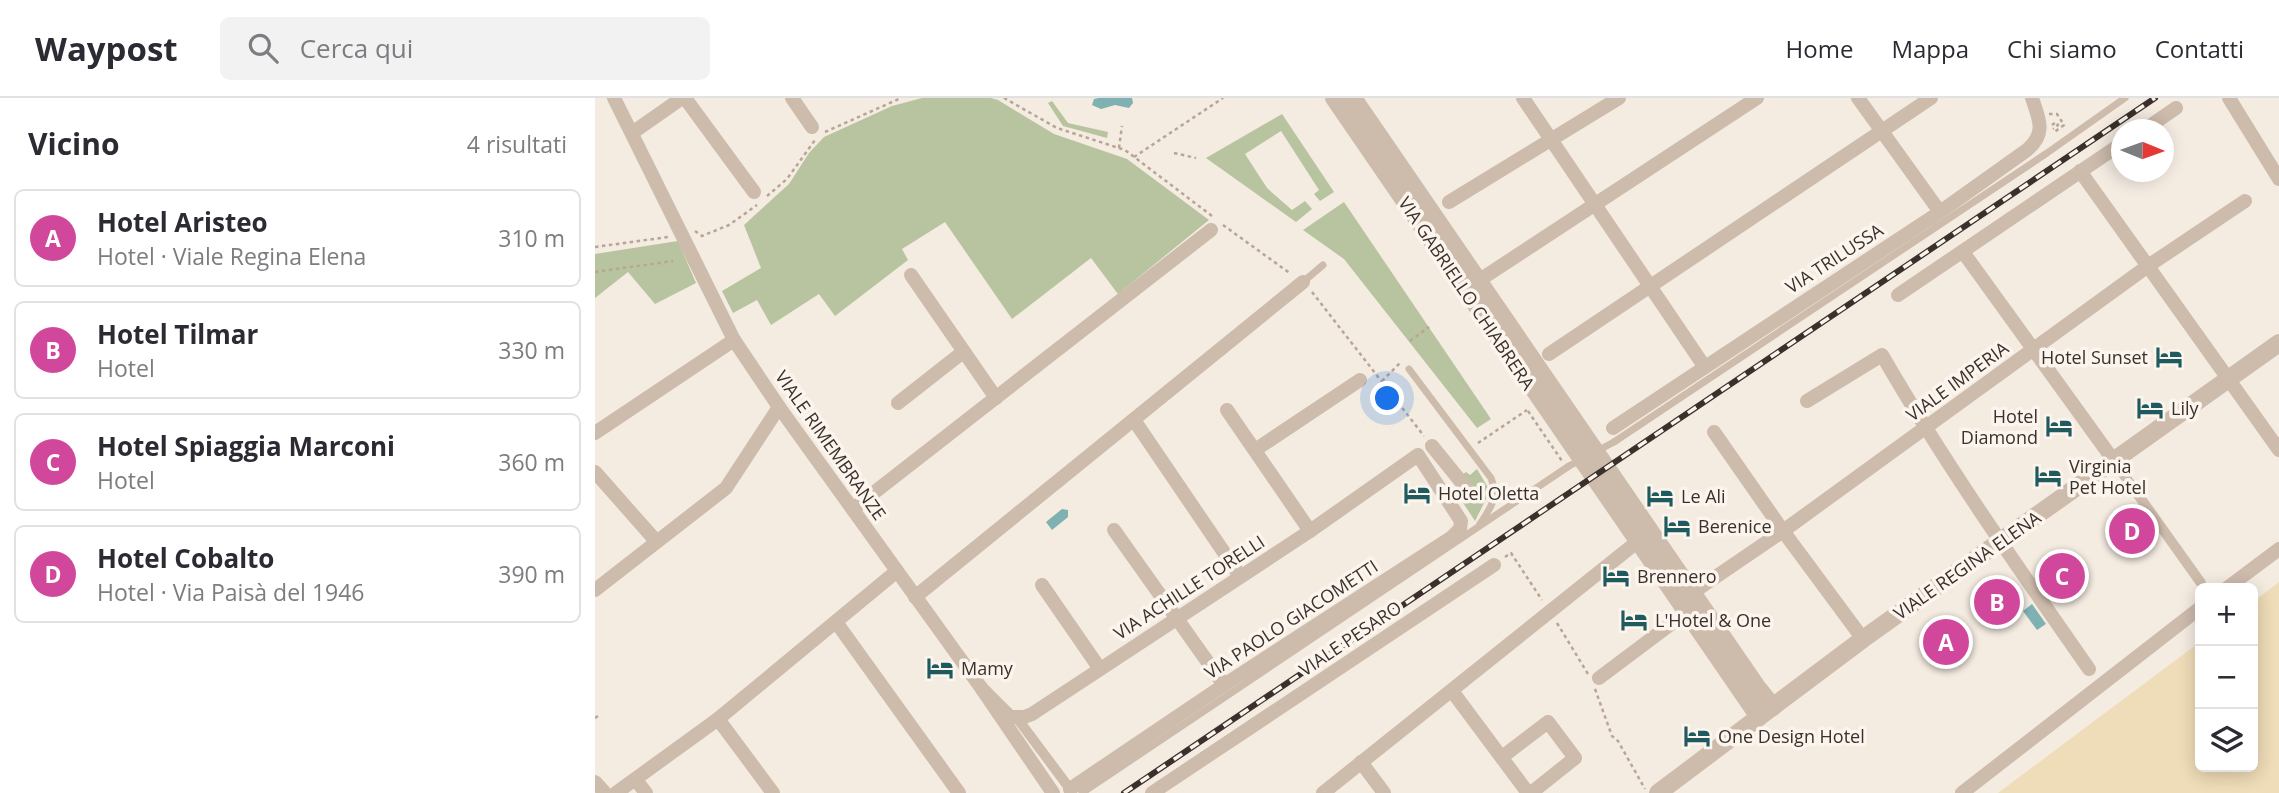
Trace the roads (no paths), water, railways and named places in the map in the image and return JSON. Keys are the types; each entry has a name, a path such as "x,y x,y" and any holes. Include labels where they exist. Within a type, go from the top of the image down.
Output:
{"street":[{"name":"VIALE RIMEMBRANZE","path":"614,98 734,340 1053,793"},
{"path":"632,133 684,98 754,192"},
{"path":"792,98 812,127"},
{"name":"VIA GABRIELLO CHIABRERA","path":"1333,98 1472,286 1607,483"},
{"name":"VIA GABRIELLO CHIABRERA","path":"1353,98 1472,286"},
{"path":"1523,98 1704,366"},
{"path":"1449,202 1619,98"},
{"path":"1472,286 1757,98"},
{"path":"1858,98 1940,212"},
{"path":"1549,354 1931,98"},
{"name":"VIA TRILUSSA","path":"1614,435 1704,366 1940,212 2037,142 2039,122 2032,98"},
{"path":"2229,98 2279,179"},
{"path":"2160,119 2176,108"},
{"path":"1898,295 2111,151"},
{"path":"2080,171 2279,450"},
{"name":"VIALE IMPERIA","path":"1692,593 1783,531 2148,266 2245,201"},
{"path":"853,509 1211,230"},
{"path":"1963,252 2201,583"},
{"path":"911,275 996,398"},
{"path":"915,597 1303,282"},
{"path":"595,433 734,340"},
{"name":"VIALE REGINA ELENA","path":"1658,793 1863,639 2279,343"},
{"path":"898,403 963,352"},
{"path":"1807,401 1882,355 1924,429 2089,669"},
{"path":"1255,450 1360,380"},
{"path":"595,590 726,488 779,407"},
{"path":"1227,410 1310,531"},
{"path":"1134,420 1240,576"},
{"path":"1714,432 1863,639"},
{"path":"1432,446 1467,489"},
{"name":"VIA ACHILLE TORELLI","path":"1017,718 1032,714 1310,531 1418,456"},
{"name":"VIA PAOLO GIACOMETTI","path":"1076,791 1224,685 1452,537 1460,529 1461,521 1418,456"},
{"path":"595,472 656,541"},
{"path":"1441,489 1458,477"},
{"path":"1607,483 1692,593 1757,688 1766,712"},
{"path":"1607,483 1687,612 1766,712"},
{"path":"1114,530 1224,685"},
{"path":"1323,793 1632,546"},
{"path":"2234,583 2279,549"},
{"name":"VIALE PESARO","path":"1152,793 1494,565"},
{"path":"617,793 718,719 897,571"},
{"path":"1042,585 1100,668"},
{"path":"1599,678 1687,612 1692,593"},
{"path":"1962,793 2195,612"},
{"path":"836,622 959,793"},
{"path":"982,689 1010,717 1017,718 1076,791"},
{"path":"1452,691 1502,757 1530,793 1575,758 1548,722 1502,757"},
{"path":"718,719 773,793"},
{"path":"1361,762 1384,793"},
{"path":"636,780 646,793"},
{"path":"595,782 605,793"}],"lane":[{"path":"1076,791 1475,531 1567,466 2047,153 2126,98"},
{"path":"1303,282 1323,265"},
{"path":"1409,369 1491,478 1496,491 1491,508 1475,531"}],"water":[{"path":"1132,98 1133,103 1129,108 1115,105 1101,109 1092,105 1094,99"},
{"path":"1062,509 1068,510 1068,517 1052,530 1046,522"},
{"path":"2032,604 2046,624 2037,630 2023,611"}],"railway":[{"path":"1124,793 2155,98"}],"place":[{"name":"Hotel Sunset","path":"2169,357"},
{"name":"Lily","path":"2150,408"},
{"name":"Hotel Diamond","path":"2059,426"},
{"name":"Virginia Pet Hotel","path":"2048,476"},
{"name":"Hotel Oletta","path":"1417,493"},
{"name":"Le Ali","path":"1660,496"},
{"name":"Berenice","path":"1677,526"},
{"name":"Hotel Cobalto","path":"2132,531"},
{"name":"Brennero","path":"1616,576"},
{"name":"Hotel Spiaggia Marconi","path":"2062,576"},
{"name":"Hotel Tilmar","path":"1997,602"},
{"name":"L'Hotel & One","path":"1634,620"},
{"name":"Hotel Aristeo","path":"1946,642"},
{"name":"Mamy","path":"940,668"},
{"name":"One Design Hotel","path":"1697,736"}]}
